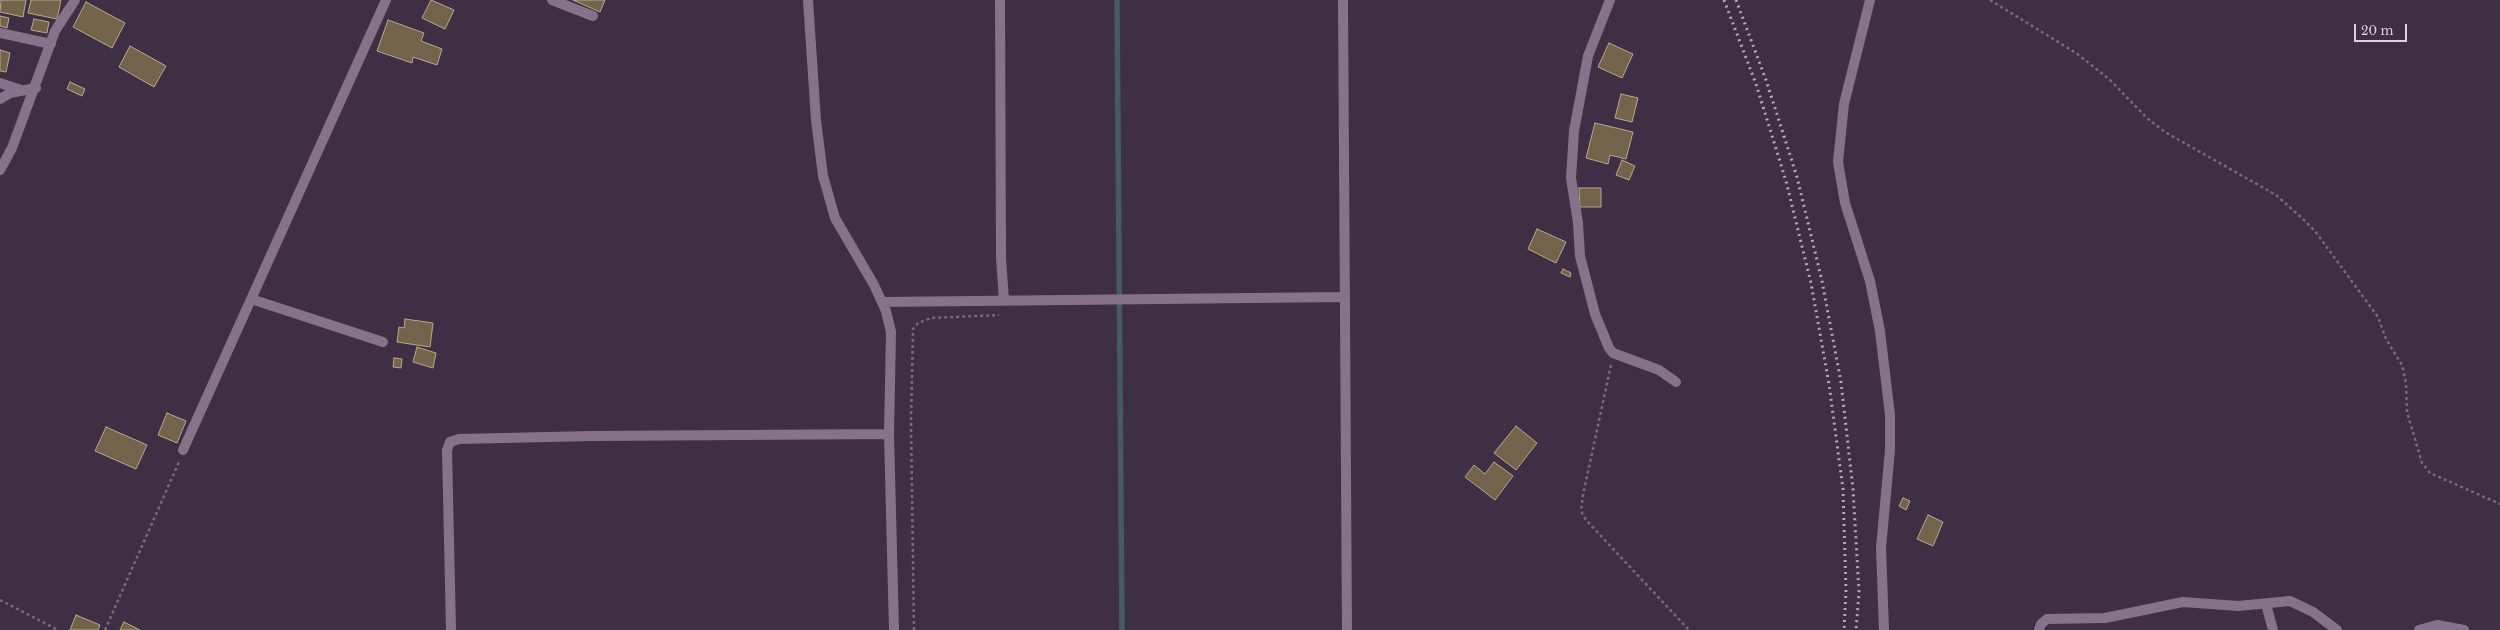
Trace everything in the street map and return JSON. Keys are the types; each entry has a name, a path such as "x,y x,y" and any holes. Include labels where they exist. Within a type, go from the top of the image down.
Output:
{"street":[{"path":"0,170 12,148 36,88 55,31 74,0"},
{"path":"183,450 386,0"},
{"path":"552,0 593,16"},
{"path":"808,0 816,126 822,176 835,218 882,302 888,318 892,351 890,434 894,630"},
{"path":"1000,0 1001,258 1004,300"},
{"path":"1342,0 1347,630"},
{"path":"1610,0 1588,56 1571,157 1580,256 1595,314 1604,337 1613,353 1659,370 1676,382"},
{"path":"1870,0 1844,104 1838,162 1845,203 1870,281 1880,331 1890,415 1890,450 1881,548 1884,630"},
{"path":"0,33 51,44"},
{"path":"0,83 21,90"},
{"path":"0,100 10,93 36,88"},
{"path":"882,302 1344,297"},
{"path":"251,299 383,342"},
{"path":"451,630 447,450 450,442 459,439 584,436 890,434"},
{"path":"2039,630 2041,624 2046,619 2105,618 2183,602 2238,606 2290,601 2298,603 2337,630"},
{"path":"2266,604 2273,630"},
{"path":"2419,630 2437,625 2464,630"}],"path":[{"path":"1990,0 2076,53 2110,79 2148,119 2165,132 2276,195 2304,220 2315,231 2378,317 2386,339 2402,366 2406,383 2407,412 2422,463 2430,473 2500,504"},
{"path":"914,630 911,423 913,329 918,323 931,318 996,317 1002,314 1004,300"},
{"path":"1613,353 1608,387 1582,495 1581,511 1586,520 1689,630"},
{"path":"105,630 183,450"},
{"path":"0,600 58,630"}],"building":[{"path":"1,0 26,0 23,17 0,12"},
{"path":"31,0 61,0 57,19 28,13"},
{"path":"431,0 454,10 445,29 422,18"},
{"path":"573,0 605,0 600,12"},
{"path":"86,2 125,23 112,48 73,27"},
{"path":"0,16 9,18 7,28 0,26"},
{"path":"34,19 49,22 47,33 31,30"},
{"path":"388,20 424,33 421,41 442,49 437,65 413,57 412,63 377,51"},
{"path":"1609,43 1633,54 1622,78 1598,67"},
{"path":"130,46 166,66 154,87 119,67"},
{"path":"0,50 10,53 6,72 0,71"},
{"path":"70,82 85,89 82,96 67,89"},
{"path":"1621,94 1638,98 1632,122 1615,118"},
{"path":"1595,123 1633,132 1626,159 1610,155 1608,164 1586,158"},
{"path":"1622,160 1635,166 1629,180 1616,175"},
{"path":"1579,188 1601,188 1601,207 1580,207"},
{"path":"1537,229 1566,242 1556,263 1528,249"},
{"path":"1563,269 1571,273 1570,277 1561,273"},
{"path":"405,319 433,323 430,347 397,342 399,327 404,328"},
{"path":"417,347 436,353 433,368 413,362"},
{"path":"394,358 402,359 401,368 393,367"},
{"path":"167,413 186,421 177,443 158,435"},
{"path":"1516,426 1537,443 1516,470 1494,453"},
{"path":"106,427 147,445 136,469 95,451"},
{"path":"1494,462 1513,476 1495,500 1465,477 1474,465 1485,474"},
{"path":"1903,498 1910,501 1906,510 1899,506"},
{"path":"1928,515 1943,522 1933,546 1917,539"},
{"path":"76,615 100,625 98,630 70,630"},
{"path":"124,622 140,630 120,630"}],"waterway":[{"path":"1117,0 1122,630"}],"railway":[{"path":"1724,0 1756,84 1786,181 1811,283 1829,384 1843,489 1846,591 1844,630"},
{"path":"1736,0 1766,80 1797,177 1822,281 1841,382 1853,489 1859,592 1856,630"}]}
